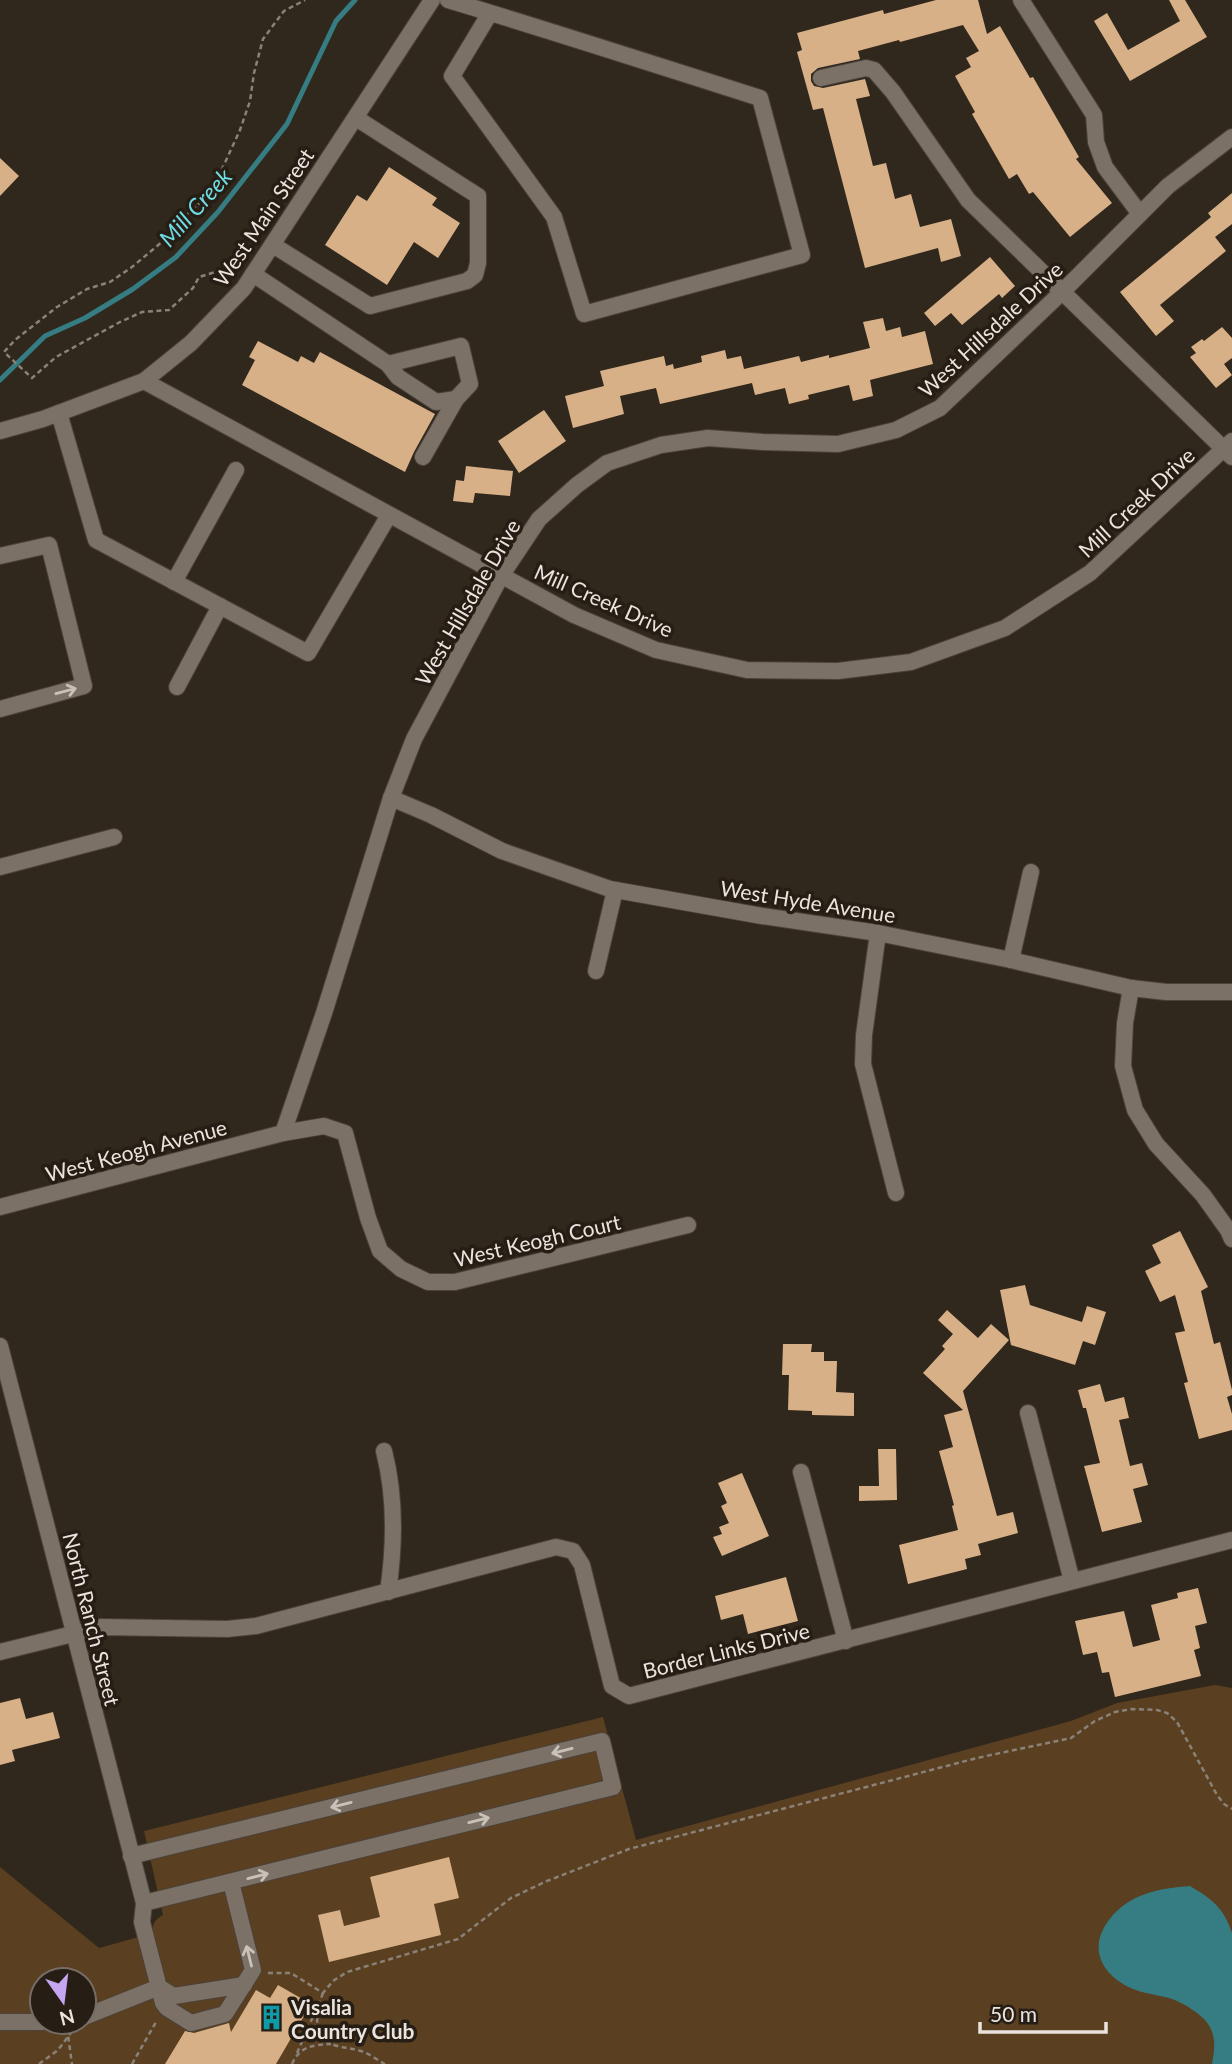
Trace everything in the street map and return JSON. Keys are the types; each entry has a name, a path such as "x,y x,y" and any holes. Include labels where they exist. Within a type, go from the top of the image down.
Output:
{"street":[{"name":"West Main Street","path":"0,431 59,413 144,381 191,343 244,288 432,0"},
{"path":"448,0 490,13 760,98 802,255 584,314 554,217 452,76 490,13"},
{"path":"1021,0 1094,116 1096,142 1105,167 1140,214"},
{"path":"821,78 866,68 874,70 893,92 968,200 1229,449"},
{"path":"273,245 370,306 467,281 475,275 478,263 478,196 356,118"},
{"name":"West Hillsdale Drive","path":"283,1133 324,1013 391,798 414,740 501,576 539,519 607,463 662,445 708,438 838,444 896,430 940,408 1168,186 1232,137"},
{"path":"253,274 388,365 398,377 436,402 456,399"},
{"path":"388,365 461,346 470,384 456,399 423,457"},
{"name":"Mill Creek Drive","path":"144,381 574,615 656,650 747,670 838,671 911,662 1004,628 1090,573 1229,449"},
{"path":"59,413 96,540 308,653 389,515"},
{"path":"174,582 236,470"},
{"path":"0,556 48,545 84,686 0,709"},
{"path":"177,687 220,606"},
{"name":"West Hyde Avenue","path":"391,798 502,851 615,890 878,933 1131,988 1166,992 1232,992"},
{"path":"0,867 114,837"},
{"path":"1011,960 1031,872"},
{"path":"596,971 615,890"},
{"path":"878,933 864,1035 863,1064 896,1193"},
{"path":"1131,988 1125,1023 1124,1066 1135,1110 1156,1144 1203,1195 1232,1239"},
{"name":"West Keogh Court","path":"283,1133 324,1126 345,1133 380,1251 401,1269 428,1282 455,1283 688,1224"},
{"name":"West Keogh Avenue","path":"0,1207 283,1133"},
{"name":"North Ranch Street","path":"0,1346 144,1903 142,1922 163,2003 167,2008"},
{"path":"1028,1413 1072,1581"},
{"path":"384,1451 392,1482 394,1525 388,1592"},
{"path":"801,1472 846,1641"},
{"name":"Border Links Drive","path":"0,1652 101,1627 227,1629 256,1626 556,1547 573,1551 582,1565 612,1686 629,1696 1232,1540"},
{"path":"131,1856 602,1741 614,1787 144,1903"},
{"path":"167,2008 191,2023 225,2014 253,1970 231,1882"},
{"path":"98,2014 159,1987 174,1996 247,1980"},
{"path":"0,2022 28,2022"}],"path":[{"path":"244,259 240,265 199,277 193,288 169,310 142,312 120,322 56,357 32,378 4,352 15,340 58,307 87,289 110,282 132,267 169,236 183,218 211,193 240,130 250,101 263,39 284,11 305,0"},
{"path":"292,2064 323,1993 333,1981 347,1972 458,1939 511,1898 547,1881 629,1849 1043,1742 1071,1738 1094,1721 1115,1712 1144,1709 1167,1713 1183,1731 1224,1804 1232,1809"},
{"path":"247,1980 291,1973 323,1993"},
{"path":"318,2007 317,2026 321,2035 331,2044"},
{"path":"132,2064 152,2027 167,2008"},
{"path":"39,2064 58,2050 67,2036"},
{"path":"68,2036 72,2064"},
{"path":"297,2053 311,2046 331,2044 365,2052 385,2064"}],"shaded area":[{"name":"Visalia Country Club","path":"1215,1685 1232,1688 1232,2064 0,2064 0,1867 99,1948 153,1933 155,1922 163,1915 144,1831 603,1717 636,1840 1071,1721 1117,1703"}],"water":[{"path":"1190,1886 1216,1905 1232,1933 1232,2064 1212,2064 1213,2035 1201,2016 1177,2001 1125,1985 1107,1970 1099,1952 1102,1931 1125,1904 1145,1894"}],"building":[{"path":"936,0 978,0 987,34 1000,26 1079,157 1076,159 1112,203 1070,237 1033,192 1029,194 1017,174 1009,179 972,114 975,112 955,76 971,67 966,58 979,51 963,25 900,42 899,40 858,51 860,59 818,68 811,74 811,81 814,86 823,88 865,79 870,96 856,99 873,166 886,163 895,199 911,194 920,227 951,219 961,256 941,262 938,248 865,268 823,108 813,110 797,52 802,50 797,33 883,10 884,14"},
{"path":"1169,0 1185,0 1207,37 1130,81 1094,21 1107,13 1128,50 1180,21"},
{"path":"0,158 19,176 0,196"},
{"path":"389,167 437,198 432,205 460,223 438,258 414,242 387,285 325,245 357,195 367,201"},
{"path":"1232,193 1232,224 1215,237 1226,251 1160,305 1174,321 1156,336 1120,292 1211,217 1208,213"},
{"path":"990,257 1015,286 1002,298 999,294 962,325 951,313 935,326 924,313"},
{"path":"883,318 886,331 900,327 902,337 925,331 933,364 870,380 873,396 853,401 849,385 808,395 809,399 789,404 785,388 755,395 752,383 660,404 656,388 620,396 624,414 573,428 565,396 604,386 600,371 664,356 666,366 673,364 674,369 702,362 701,356 725,350 727,359 741,356 744,369 799,356 801,362 829,355 829,358 870,348 863,322"},
{"path":"1222,327 1232,338 1232,358 1224,364 1232,375 1216,388 1190,357 1196,353 1191,347"},
{"path":"258,341 298,362 301,356 314,363 320,352 435,414 405,472 242,385 255,360 249,357"},
{"path":"544,410 566,441 519,473 498,441"},
{"path":"466,466 513,471 510,496 475,493 473,503 453,501 456,480 464,481"},
{"path":"1180,1231 1208,1287 1201,1291 1214,1344 1220,1342 1232,1390 1232,1395 1227,1397 1232,1414 1232,1430 1199,1439 1184,1383 1188,1382 1175,1333 1185,1331 1175,1295 1160,1302 1145,1271 1161,1263 1152,1245"},
{"path":"1025,1285 1030,1305 1082,1322 1087,1306 1106,1312 1095,1345 1083,1341 1075,1365 1011,1345 1000,1290"},
{"path":"947,1310 978,1338 991,1324 1009,1340 963,1391 997,1516 1013,1512 1018,1533 978,1544 981,1555 965,1559 967,1569 908,1584 899,1545 958,1530 939,1451 953,1447 944,1415 963,1410 923,1373 945,1349 942,1346 953,1334 938,1320"},
{"path":"783,1344 812,1344 811,1352 824,1352 824,1361 837,1361 836,1392 854,1393 854,1416 812,1415 812,1411 788,1410 789,1375 782,1375"},
{"path":"1100,1384 1105,1402 1124,1397 1129,1418 1119,1420 1130,1466 1142,1463 1148,1485 1133,1489 1142,1522 1102,1532 1084,1466 1100,1463 1086,1408 1083,1408 1078,1390"},
{"path":"878,1449 896,1449 897,1500 859,1501 859,1486 879,1486"},
{"path":"742,1473 769,1536 722,1556 713,1537 722,1534 719,1527 729,1523 721,1506 727,1503 718,1483"},
{"path":"786,1577 798,1621 748,1634 743,1614 721,1620 715,1596"},
{"path":"1198,1588 1207,1623 1195,1626 1200,1648 1194,1650 1201,1676 1115,1697 1109,1672 1102,1673 1097,1652 1083,1655 1075,1621 1124,1611 1133,1647 1160,1640 1151,1605 1178,1598 1177,1593"},
{"path":"20,1698 26,1719 53,1712 60,1738 12,1750 15,1761 0,1765 0,1703"},
{"path":"449,1857 459,1898 434,1904 441,1935 329,1962 318,1915 340,1910 344,1926 380,1917 370,1877"},
{"name":"Visalia Country Club","path":"278,1985 311,2004 276,2064 165,2064 185,2031 194,2033 229,2023 231,2032 256,1990 270,1998"}],"waterway":[{"name":"Mill Creek","path":"0,380 45,336 85,318 133,289 176,257 218,212 287,124 336,21 355,0"}],"place":[{"name":"Visalia Country Club","path":"271,2018"}]}
